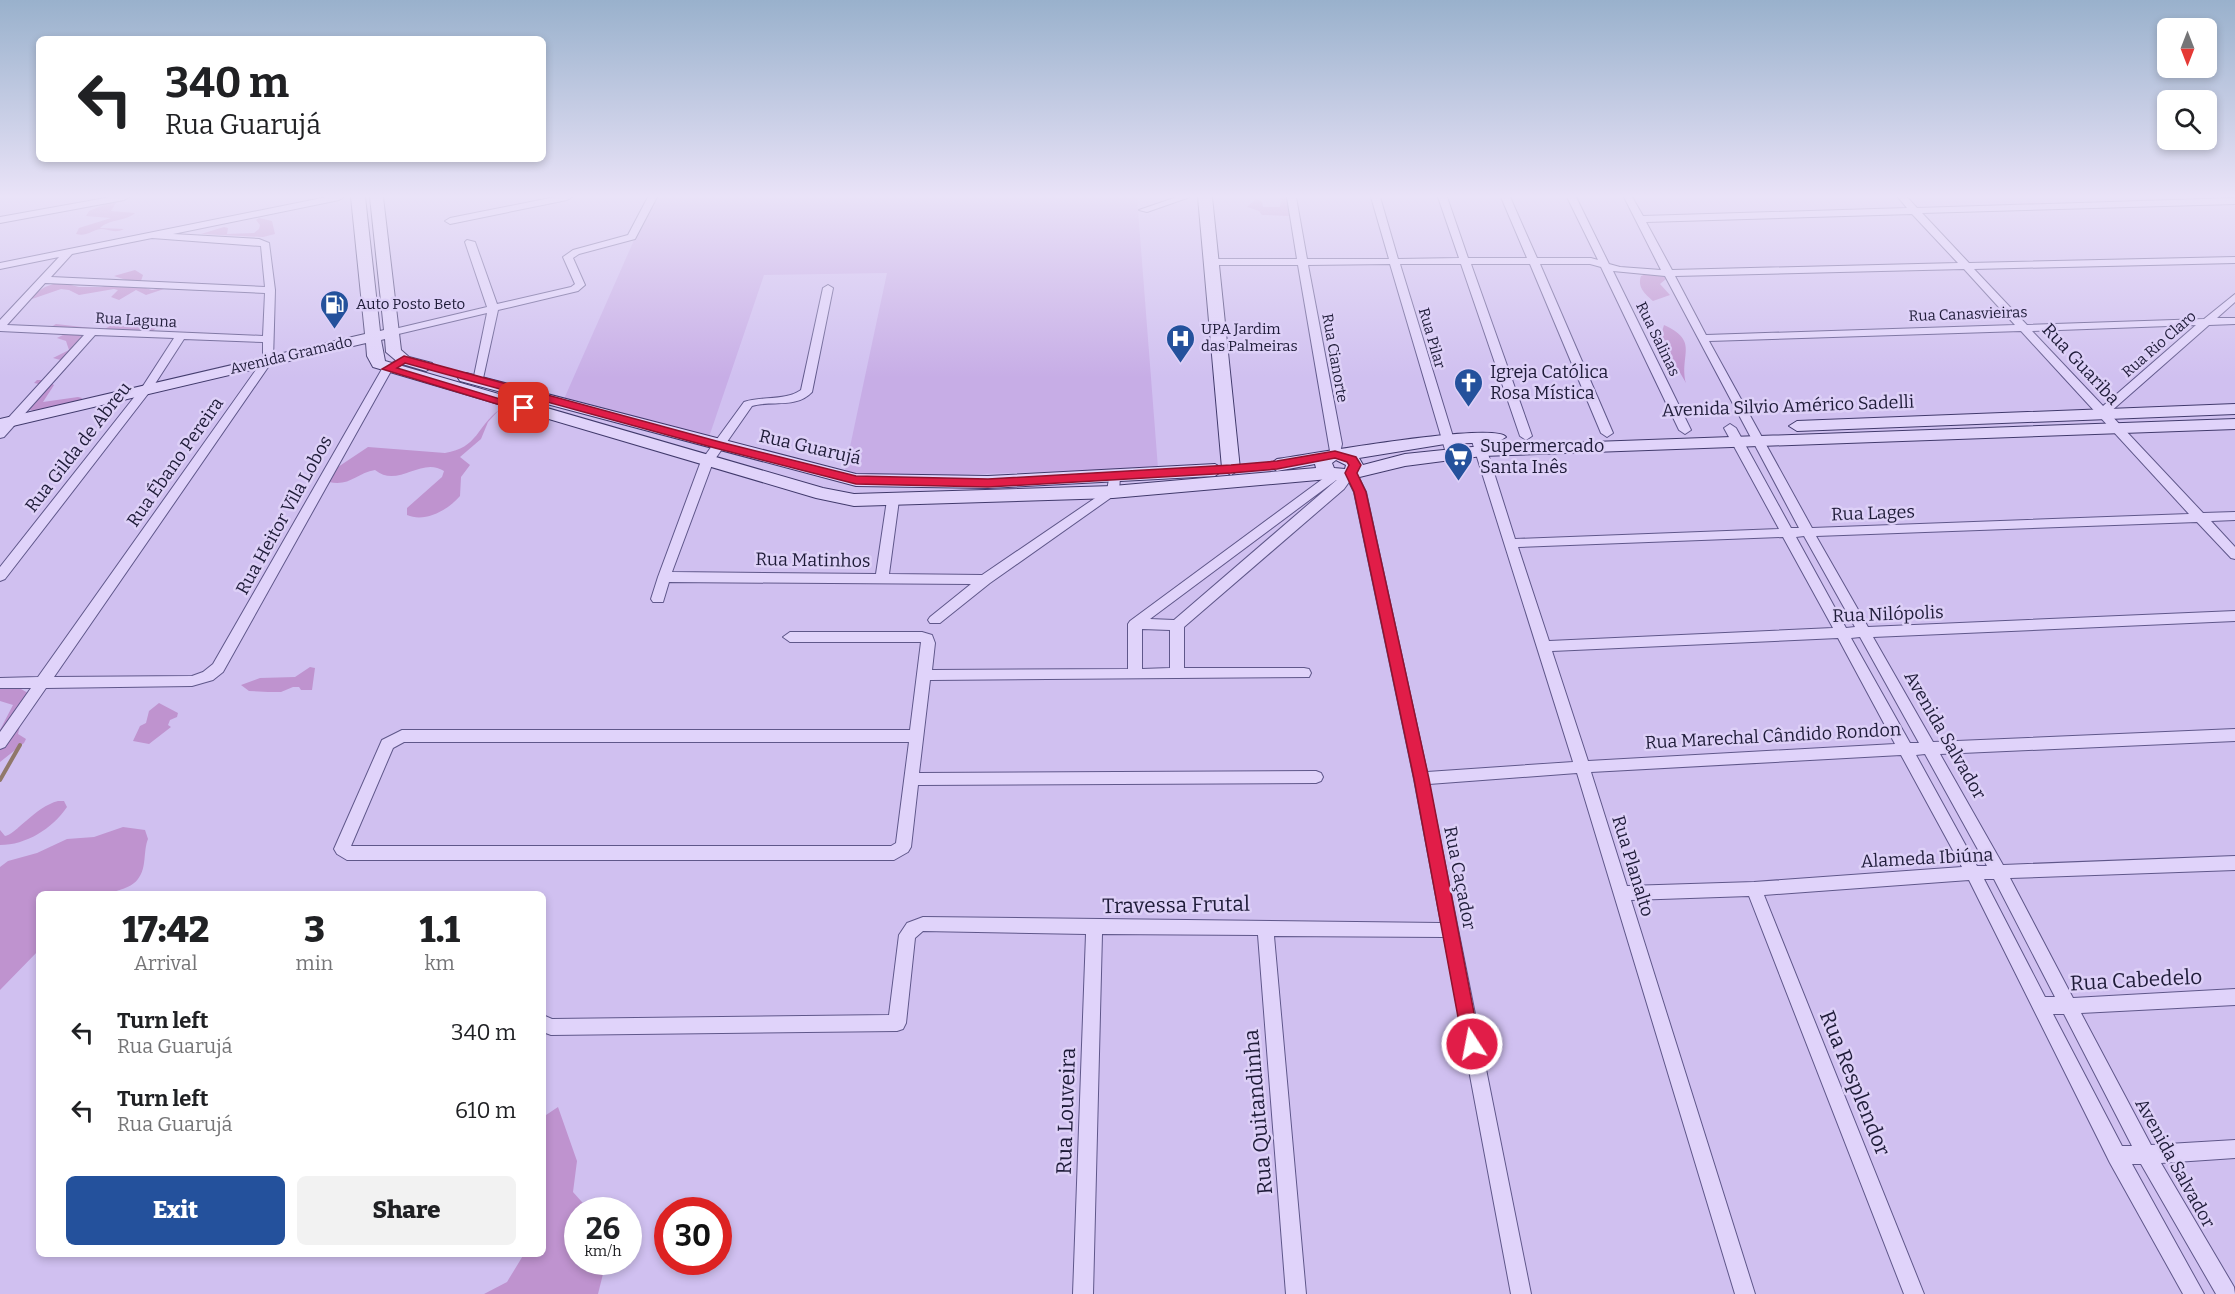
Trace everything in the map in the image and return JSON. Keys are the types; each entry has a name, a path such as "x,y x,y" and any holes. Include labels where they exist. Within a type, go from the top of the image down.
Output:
{"main road":[{"path":"365,257 375,356 378,364 387,369"},
{"path":"382,257 394,352 404,360"},
{"path":"1212,257 1231,469"},
{"name":"Avenida Gramado","path":"6,422 390,333"},
{"name":"Rua Guarujá","path":"404,360 719,446 856,480 1114,485 1231,469 1341,466"},
{"name":"Rua Guarujá","path":"387,369 822,494 854,500 893,500 1114,485 1341,466"},
{"name":"Avenida Silvio Américo Sadelli","path":"1341,466 1449,446 1480,444 1734,435 2102,413 2235,410"},
{"name":"Avenida Silvio Américo Sadelli","path":"1753,434 2117,429 2235,424"},
{"name":"Avenida Silvio Américo Sadelli","path":"1480,444 1526,436 1685,430 1734,435"}],"street":[{"path":"0,266 42,257"},
{"path":"0,327 64,257"},
{"name":"Rua Ébano Pereira","path":"0,743 268,360 270,290 266,257"},
{"path":"475,257 493,309 478,381"},
{"name":"Avenida Gramado","path":"390,333 574,289 580,285 568,257"},
{"name":"Rua Cianorte","path":"1301,257 1341,466"},
{"name":"Rua Pilar","path":"1393,257 1449,446"},
{"path":"1463,257 1526,436"},
{"path":"1531,257 1606,434"},
{"name":"Rua Salinas","path":"1602,257 1685,430"},
{"name":"Avenida Salvador","path":"1661,257 1753,434 1999,873 2146,1155 2227,1294"},
{"name":"Rua Guariba","path":"1957,257 2235,555"},
{"path":"1212,262 1591,261 1619,270 1669,273 2235,260"},
{"path":"43,279 270,290"},
{"path":"658,599 664,577 708,461 748,404 754,401 795,399 806,392 828,288"},
{"name":"Rua Rio Claro","path":"2102,413 2235,297"},
{"name":"Rua Canasvieiras","path":"1703,338 2235,321"},
{"name":"Rua Laguna","path":"0,327 180,337 270,339"},
{"path":"0,434 6,422 92,332"},
{"name":"Rua Gilda de Abreu","path":"0,576 147,388 180,337"},
{"path":"387,369 404,360"},
{"name":"Rua Heitor Vila Lobos","path":"43,681 192,681 208,676 218,668 387,369"},
{"path":"1734,435 1973,873 2117,1156 2194,1294"},
{"name":"Rua Planalto","path":"1480,444 1542,646 1582,766 1744,1294"},
{"path":"1135,624 1341,466"},
{"path":"1135,624 1177,625 1340,486 1341,466"},
{"name":"Rua Caçador","path":"1341,466 1360,492 1421,779 1521,1294"},
{"path":"935,620 985,580 1114,485"},
{"path":"882,579 893,500"},
{"name":"Rua Lages","path":"1512,543 1809,534 2235,516"},
{"name":"Rua Matinhos","path":"664,577 985,580"},
{"name":"Rua Nilópolis","path":"1542,646 2235,616"},
{"path":"1135,624 1135,674"},
{"path":"1177,625 1177,673"},
{"path":"790,637 922,637 927,639 903,847 894,853 347,853 342,849 387,744 402,736 915,736"},
{"path":"924,675 1304,673"},
{"path":"0,682 43,681"},
{"name":"Rua Marechal Cândido Rondon","path":"1421,779 1582,766 1906,748 2235,735"},
{"path":"912,779 1316,777"},
{"name":"Alameda Ibiúna","path":"1621,893 1755,889 1973,873 2235,863"},
{"name":"Rua Resplendor","path":"1755,889 1914,1294"},
{"name":"Travessa Frutal","path":"546,1025 550,1027 897,1023 907,935 913,928 923,924 1094,928 1265,927 1449,930"},
{"name":"Rua Quitandinha","path":"1265,927 1296,1294"},
{"name":"Rua Louveira","path":"1083,1294 1094,928"},
{"name":"Rua Cabedelo","path":"2040,1005 2069,1006 2235,997"},
{"path":"2117,1156 2235,1149"}],"shaded area":[{"path":"626,257 1142,257 1158,468 868,478 844,475 887,273 764,275 709,437 564,399"},
{"path":"135,270 143,275 140,284 142,287 152,290 170,287 146,295 136,290 119,300 111,297 118,290 114,289 79,295 61,289 32,299 34,294 45,287 59,282 79,287 101,287 129,281 114,276"},
{"path":"1649,273 1665,275 1666,279 1660,284 1670,295 1653,301 1647,296 1642,290 1640,280 1641,276"},
{"path":"149,316 157,317 155,324 159,325 152,332 103,330 110,326 131,325"},
{"path":"56,324 91,328 64,361 53,358 69,350 66,341 57,338 65,334 49,328"},
{"path":"1664,325 1682,337 1685,343 1686,383 1660,338"},
{"path":"37,380 46,380 54,385 43,402 82,398 38,412 27,409 39,384 34,383"},
{"path":"499,410 488,422 481,439 460,457 470,465 461,477 460,496 436,514 421,517 407,515 407,508 442,477 444,471 435,467 392,476 375,470 342,483 329,482 335,469 368,447 445,453 456,450 471,441 492,416"},
{"path":"310,667 315,668 312,690 293,687 281,692 249,691 241,685 260,678 295,677"},
{"path":"0,689 21,689 28,693 18,734 26,739 0,762 0,730 13,705 0,701"},
{"path":"159,703 178,713 177,717 170,720 168,725 171,727 149,744 133,741 140,726 146,723 149,711"},
{"path":"58,801 64,801 67,807 46,829 29,839 0,845 0,830 5,836 9,834 41,809"},
{"path":"123,827 145,830 148,839 141,875 130,886 115,891 36,891 36,953 0,990 0,867 8,861 37,853 67,839 94,837"},
{"path":"558,1107 577,1161 573,1192 577,1197 564,1197 564,1275 603,1275 598,1294 484,1294 507,1282 522,1257 546,1257 546,1115"}],"waterway":[{"path":"0,780 20,745"}],"place":[{"name":"Auto Posto Beto","path":"335,330"},
{"name":"UPA Jardim das Palmeiras","path":"1180,364"},
{"name":"Igreja Católica Rosa Mística","path":"1469,408"},
{"name":"Supermercado Santa Inês","path":"1459,482"}],"route":[{"path":"524,408 387,369 404,360 719,446 856,480 988,483 1231,469 1277,465 1335,454 1352,459 1355,465 1351,473 1360,492 1421,779 1472,1044"}]}
